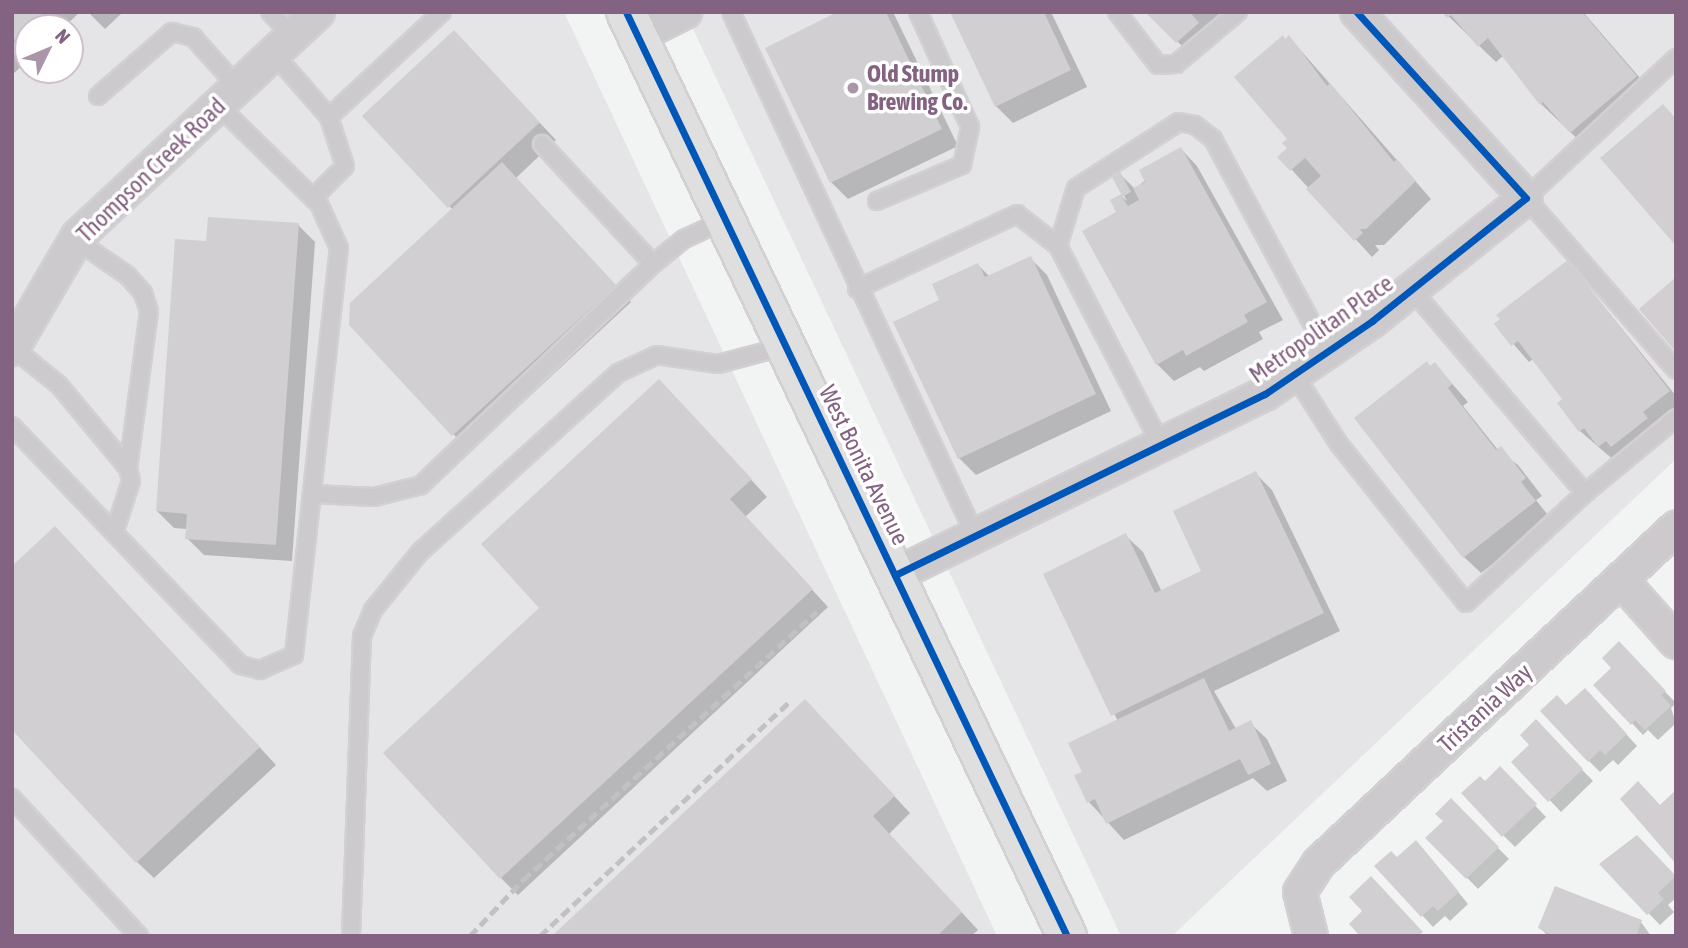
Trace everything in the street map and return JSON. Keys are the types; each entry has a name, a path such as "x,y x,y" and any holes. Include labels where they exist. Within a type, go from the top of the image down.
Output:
{"main road":[{"name":"West Bonita Avenue","path":"631,24 1067,936"}],"street":[{"name":"Thompson Creek Road","path":"13,348 76,240 318,12"},
{"path":"631,24 685,12"},
{"path":"1357,12 1526,198"},
{"name":"Metropolitan Place","path":"895,575 1265,394 1412,290 1526,198"},
{"name":"Tristania Way","path":"1311,936 1300,892 1320,863 1676,528"},
{"path":"1621,580 1676,642"}],"lane":[{"path":"270,12 283,45 329,117 345,166 313,198"},
{"path":"329,117 442,12"},
{"path":"731,12 857,289 975,536"},
{"path":"877,201 962,165 970,127 918,12"},
{"path":"1117,12 1158,65 1176,64 1238,12"},
{"path":"12,426 115,530 240,664 260,670 294,655 314,494 339,248 330,221 228,96 193,37 172,32 98,96"},
{"path":"1676,58 1526,198 1676,370"},
{"path":"1058,246 1076,188 1179,122 1195,125 1213,139 1327,352"},
{"path":"542,144 653,264"},
{"path":"857,289 1017,214 1058,246 1161,445"},
{"path":"314,494 374,497 421,485 653,264 684,239 725,220"},
{"path":"76,240 127,275 143,293 149,311 128,468 131,481 115,530"},
{"path":"1412,290 1585,493"},
{"path":"351,936 362,636 373,610 420,552 618,373 657,355 718,364 786,346"},
{"path":"13,348 59,385 128,468"},
{"path":"1294,374 1339,444 1466,603 1585,493 1676,418"},
{"path":"12,798 139,936"}],"shaded area":[{"path":"12,12 564,12 997,936 12,936"},
{"path":"685,12 1676,12 1676,459 1172,936 1121,936"}],"building":[{"path":"12,12 45,12 14,14 12,42"},
{"name":"Old Stump Brewing Co.","path":"837,12 886,12 942,129 830,183 765,48"},
{"path":"950,12 1044,12 1071,70 995,107"},
{"path":"1145,12 1190,12 1199,23 1176,43"},
{"path":"1442,12 1582,12 1637,76 1570,133 1543,102 1540,105 1488,38 1478,47 1451,15 1447,18"},
{"path":"454,30 540,122 448,208 362,116"},
{"path":"1283,35 1285,39 1289,35 1327,86 1330,83 1394,162 1397,159 1416,181 1366,229 1360,229 1363,233 1354,241 1306,189 1321,176 1305,158 1290,171 1277,157 1287,148 1282,143 1287,139 1234,77"},
{"path":"1663,104 1676,119 1676,246 1600,158"},
{"path":"1181,147 1267,302 1244,315 1248,322 1186,356 1183,350 1156,365 1082,231 1116,212 1110,200 1121,194 1111,175 1119,170 1131,192 1122,197 1128,206 1139,200 1133,188 1145,182 1139,170"},
{"path":"502,162 616,285 452,436 349,325 350,303"},
{"path":"208,217 299,223 276,545 185,539 187,514 156,511 175,239 206,241"},
{"path":"1031,256 1096,394 958,459 893,322 939,300 932,284 978,263 985,277"},
{"path":"1568,260 1670,391 1643,412 1648,418 1611,447 1606,441 1598,447 1584,428 1579,432 1557,403 1562,399 1518,341 1511,346 1494,324 1500,319 1496,315"},
{"path":"1676,277 1676,352 1639,309"},
{"path":"1427,361 1430,366 1435,362 1452,384 1448,388 1496,450 1501,446 1526,478 1521,482 1536,501 1463,558 1354,418"},
{"path":"659,379 752,479 730,499 813,589 500,879 383,753 539,608 481,544"},
{"path":"1256,471 1324,613 1111,716 1043,574 1126,533 1155,593 1201,571 1173,511"},
{"path":"55,526 260,747 136,863 12,730 12,566"},
{"path":"1619,641 1666,691 1661,695 1671,706 1645,730 1635,720 1631,725 1593,685 1611,668 1602,658"},
{"path":"1204,678 1229,731 1251,720 1271,764 1248,775 1240,759 1106,824 1095,799 1087,803 1074,775 1082,772 1068,743"},
{"path":"1585,688 1627,734 1605,755 1600,750 1588,762 1540,711 1557,695 1566,705"},
{"path":"805,699 895,796 873,816 962,912 937,936 552,936"},
{"path":"1536,719 1583,769 1548,802 1511,762 1529,745 1520,735"},
{"path":"1500,766 1537,804 1502,837 1461,793 1480,776 1485,781"},
{"path":"1638,781 1660,805 1676,790 1676,864 1620,799"},
{"path":"1451,798 1499,847 1466,879 1425,838 1443,821 1435,814"},
{"path":"1637,835 1676,876 1658,893 1664,899 1647,915 1599,864"},
{"path":"1416,840 1459,892 1438,911 1433,906 1421,917 1374,866 1391,851 1397,857"},
{"path":"1371,876 1423,932 1418,936 1360,936 1349,924 1362,911 1349,897"},
{"path":"1555,886 1642,920 1636,936 1553,936 1538,928"}],"railway":[{"path":"470,936 523,880 817,612"},
{"path":"540,936 789,702"}],"cycle path":[{"path":"626,12 1067,936"},
{"path":"895,575 1265,394 1372,321 1526,198 1357,12"}],"place":[{"name":"Old Stump Brewing Co.","path":"853,88"}]}
